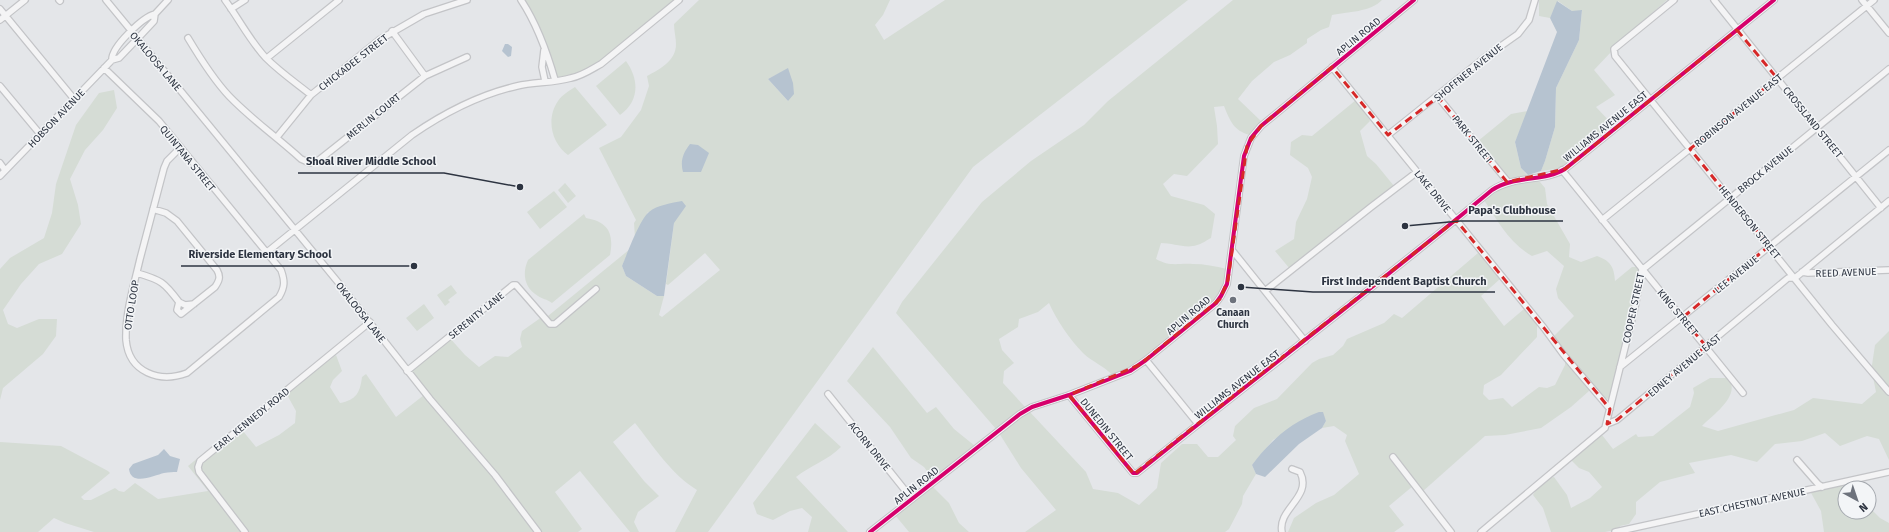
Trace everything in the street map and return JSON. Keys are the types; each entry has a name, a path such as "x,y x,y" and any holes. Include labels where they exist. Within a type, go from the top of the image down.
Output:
{"street":[{"path":"0,20 25,0"},
{"name":"OKALOOSA LANE","path":"106,0 370,322 406,370 496,475 538,532"},
{"path":"155,14 168,0"},
{"path":"225,0 254,43 267,58 280,71 312,95"},
{"path":"231,8 245,0"},
{"path":"267,58 338,0"},
{"name":"CHICKADEE STREET","path":"277,137 312,95 379,40 392,31 424,14 467,0"},
{"path":"521,0 531,16 544,50 550,59 555,80"},
{"path":"266,253 412,135 437,118 495,92 545,81 571,78 588,72 601,64 679,0"},
{"name":"APLIN ROAD","path":"870,532 1020,414 1032,408 1123,374 1146,360 1220,299 1227,284 1244,156 1251,138 1263,124 1414,0"},
{"name":"SHOFFNER AVENUE","path":"1388,135 1521,31 1531,15 1535,0"},
{"name":"HENDERSON STREET","path":"1674,0 1613,51 1615,56 1729,198 1889,392"},
{"name":"CROSSLAND STREET","path":"1714,0 1881,208"},
{"name":"WILLIAMS AVENUE EAST","path":"1133,473 1137,473 1305,341 1492,190 1508,182 1562,170 1774,0"},
{"path":"1862,0 1889,33"},
{"name":"ROBINSON AVENUE EAST","path":"1602,220 1874,0"},
{"path":"0,9 74,99"},
{"name":"HOBSON AVENUE","path":"112,60 113,53 131,32 148,16 155,14"},
{"name":"HOBSON AVENUE","path":"0,176 112,60 119,58 150,25 155,14"},
{"path":"392,31 425,76"},
{"name":"MERLIN COURT","path":"188,38 204,64 228,95 245,112 302,159 310,163 319,160 425,76 467,57"},
{"path":"544,50 542,67 545,81"},
{"name":"LAKE DRIVE","path":"1332,67 1563,354 1610,409"},
{"name":"QUINTANA STREET","path":"104,68 158,121 266,253"},
{"name":"BROCK AVENUE","path":"1642,270 1889,69"},
{"path":"0,86 40,134"},
{"name":"PARK STREET","path":"1438,97 1508,182"},
{"name":"OTTO LOOP","path":"180,148 167,161 164,168 137,273 129,308 126,340 130,355 143,370 153,376 175,377 187,373 279,297 285,284 284,277 281,270 266,253"},
{"name":"LEE AVENUE","path":"1620,368 1889,150"},
{"path":"0,163 6,170"},
{"name":"COOPER STREET","path":"1562,170 1642,270 1607,424"},
{"path":"1265,291 1418,172"},
{"name":"EDNEY AVENUE EAST","path":"1481,532 1602,432 1607,424 1616,420 1788,278 1795,278 1889,201"},
{"path":"153,209 172,216 177,220 217,270 220,276 215,287 181,314 177,310 179,302"},
{"path":"1232,250 1305,341"},
{"name":"KING STREET","path":"1642,270 1706,346 1743,393"},
{"name":"REED AVENUE","path":"1802,272 1889,270"},
{"path":"137,273 160,280 179,302 185,305 194,304"},
{"name":"SERENITY LANE","path":"406,370 513,285 516,285 550,324 555,324 596,289"},
{"name":"EARL KENNEDY ROAD","path":"246,532 199,472 198,467 200,461 370,322"},
{"path":"1146,360 1198,424"},
{"name":"ACORN DRIVE","path":"828,394 912,499"},
{"name":"DUNEDIN STREET","path":"1070,395 1133,473"},
{"path":"1393,457 1451,532"},
{"path":"1797,460 1822,487"},
{"path":"1282,532 1283,520 1298,499 1303,486 1300,472 1292,469"},
{"name":"EAST CHESTNUT AVENUE","path":"1615,532 1889,472"}],"highlighted area":[{"path":"1737,30 1777,78 1690,149 1769,246 1682,318 1706,346 1617,420 1607,424 1610,409 1456,220 1134,474 1069,395 1139,365 1220,299 1228,280 1247,146 1261,126 1332,67 1388,135 1438,97 1507,182 1565,169"}],"shaded area":[{"path":"522,0 676,0 600,62 577,73 552,78 547,51"},
{"path":"699,0 890,0 883,15 875,25 884,40 945,0 1188,0 973,167 708,532 675,532 697,490 688,484 671,468 635,423 613,442 644,481 659,496 638,512 634,522 639,532 630,532 580,471 555,492 582,529 578,532 541,532 497,474 408,369 448,336 465,355 479,367 495,356 508,357 522,347 520,339 522,331 539,319 543,314 548,316 630,249 622,266 626,276 657,296 664,296 659,315 662,317 720,270 705,253 668,285 666,284 674,223 648,212 635,238 634,223 636,220 599,148 621,137 641,110 649,86 647,76 666,64 670,60 675,50 676,44 674,24","holes":["788,69 788,101 768,79","708,154 700,170 694,172 683,171"]},
{"path":"1233,0 1382,0 1372,7 1332,15 1329,27 1307,39 1307,43 1290,55 1274,62 1252,81 1238,99 1262,122 1250,135 1240,131 1233,125 1224,106 1214,107 1218,144 1187,176 1174,174 1163,184 1171,196 1204,205 1215,214 1211,238 1201,244 1193,246 1161,243 1156,259 1170,264 1201,264 1227,269 1223,289 1215,301 1158,348 1129,369 1113,376 1078,348 1055,316 1049,303 1038,312 1019,319 1018,327 999,339 1002,350 1014,363 1004,371 1003,383 1026,408 996,429 896,313 902,302 982,202 1031,161 1084,125 1108,101"},
{"path":"1539,0 1667,0 1611,49 1611,52 1594,70 1615,95 1596,107 1614,126 1562,168 1541,171 1555,127 1556,88 1579,40 1582,11 1572,11 1558,1 1550,18 1539,16"},
{"path":"626,61 633,75 635,90 631,103 620,115 596,86"},
{"path":"575,87 607,125 568,155 562,150 554,137 551,122 554,108 560,99"},
{"path":"114,90 117,108 103,130 85,150 70,179 78,205 81,224 62,254 39,264 21,284 3,310 8,324 17,328 39,319 57,319 56,336 43,354 3,388 0,400 0,269 10,258 44,238 52,213 56,184 76,125 99,93"},
{"path":"1356,100 1364,109 1370,121 1360,131 1367,156 1376,164 1394,186 1290,269 1275,251 1294,239 1296,222 1307,199 1312,177 1308,168 1290,155 1291,142 1302,135 1312,136"},
{"path":"1528,111 1515,142 1521,168 1528,176 1508,180 1478,141 1511,114"},
{"path":"1532,179 1540,182 1545,188 1547,204 1570,244 1569,257 1581,262 1597,256 1606,260 1613,268 1615,281 1632,267 1638,267 1640,270 1633,306 1609,399 1603,398 1553,337 1574,316 1558,298 1556,289 1564,266 1547,251 1532,256 1524,251 1505,231 1484,200 1507,185"},
{"path":"565,183 576,196 568,203 558,190"},
{"path":"554,191 567,207 540,229 527,212"},
{"path":"584,214 586,218 600,223 608,230 611,241 610,255 552,303 533,293 527,285 525,275 526,265 528,260"},
{"path":"1478,253 1500,279 1481,296 1504,326 1524,309 1537,324 1537,337 1501,375 1484,385 1483,394 1489,400 1503,398 1512,407 1539,387 1547,388 1555,385 1565,365 1565,359 1590,388 1589,391 1571,407 1541,428 1505,435 1485,436 1422,492 1393,454 1391,456 1413,486 1389,506 1404,525 1394,532 1288,532 1294,518 1316,503 1334,495 1359,474 1345,441 1347,435 1334,426 1322,428 1326,421 1322,412 1273,440 1252,465 1256,474 1243,496 1242,504 1229,529 1225,532 1025,532 1056,510 1021,468 999,433 1029,411 1086,472 1093,489 1118,493 1139,505 1157,488 1161,463 1182,444 1197,444 1208,457 1218,457 1236,440 1233,436 1235,426 1254,408 1277,399 1312,363 1319,359 1333,355 1343,346 1347,339 1384,323 1394,314 1402,318"},
{"path":"451,285 457,293 448,300 450,302 445,306 437,295"},
{"path":"424,304 434,318 417,331 406,318"},
{"path":"1889,331 1889,389 1872,370 1872,365 1875,345"},
{"path":"873,347 927,413 936,407 954,429 975,446 933,479 924,467 911,458 890,427 847,381"},
{"path":"336,355 342,371 333,380 330,387 340,403 350,400 356,395 360,387 362,377 366,374 396,417 424,395 494,476 536,532 94,532 54,518 38,532 0,532 0,442 61,446 108,471 110,473 81,497 84,500 91,500 115,488 124,492 135,483 158,499 208,491 188,466 238,425 256,447 279,435 295,423 296,411 286,393"},
{"path":"1873,377 1889,395 1889,460 1879,439 1867,436 1840,446 1825,433 1802,441 1775,444 1757,462 1731,455 1689,463 1695,473 1660,482 1636,502 1636,514 1629,524 1620,526 1619,529 1605,532 1551,532 1543,508 1533,495 1542,484 1548,479 1554,477 1567,495 1571,508 1590,498 1602,487 1589,472 1579,468 1571,460 1602,435 1613,449 1636,434 1638,437 1653,436 1690,407 1694,393 1693,388 1710,378 1728,378 1731,384 1729,398 1702,426 1718,431 1794,410 1813,398 1862,404 1876,392"},
{"path":"815,423 841,447 830,456 796,477 848,532 808,532 812,517 802,508 790,511 773,520 757,514 753,503"},
{"path":"1837,485 1837,520 1877,520 1877,515 1889,523 1889,532 1824,532 1821,511 1810,491"},
{"path":"932,486 949,503 959,523 969,532 909,532 895,515"}],"water":[{"path":"1557,1 1572,11 1582,10 1579,40 1556,88 1555,127 1545,161 1541,171 1528,175 1521,168 1515,142 1557,32 1550,18"},
{"path":"505,44 512,47 511,56 508,57 502,51"},
{"path":"788,68 793,83 794,94 788,101 768,79"},
{"path":"690,144 698,145 709,153 701,172 683,172 683,157"},
{"path":"682,201 686,206 674,223 664,296 657,296 626,276 622,266 630,245 645,216 660,206"},
{"path":"1319,412 1323,412 1326,421 1322,428 1299,444 1265,477 1256,474 1252,465 1273,441 1299,421"},
{"path":"164,449 170,456 180,459 177,472 169,472 139,479 134,478 129,469 133,464 158,455"}],"cycle path":[{"path":"870,532 1020,414 1032,407 1069,395 1130,371 1146,360 1216,303 1227,284 1244,156 1251,138 1261,126 1414,0"},
{"path":"1069,395 1133,473 1137,473 1404,262 1492,190 1510,182 1548,176 1565,169 1774,0"}],"place":[{"name":"Shoal River Middle School","path":"520,187"},
{"name":"Papa's Clubhouse","path":"1405,226"},
{"name":"Riverside Elementary School","path":"414,266"},
{"name":"First Independent Baptist Church","path":"1241,287"},
{"name":"Canaan Church","path":"1233,300"}]}
